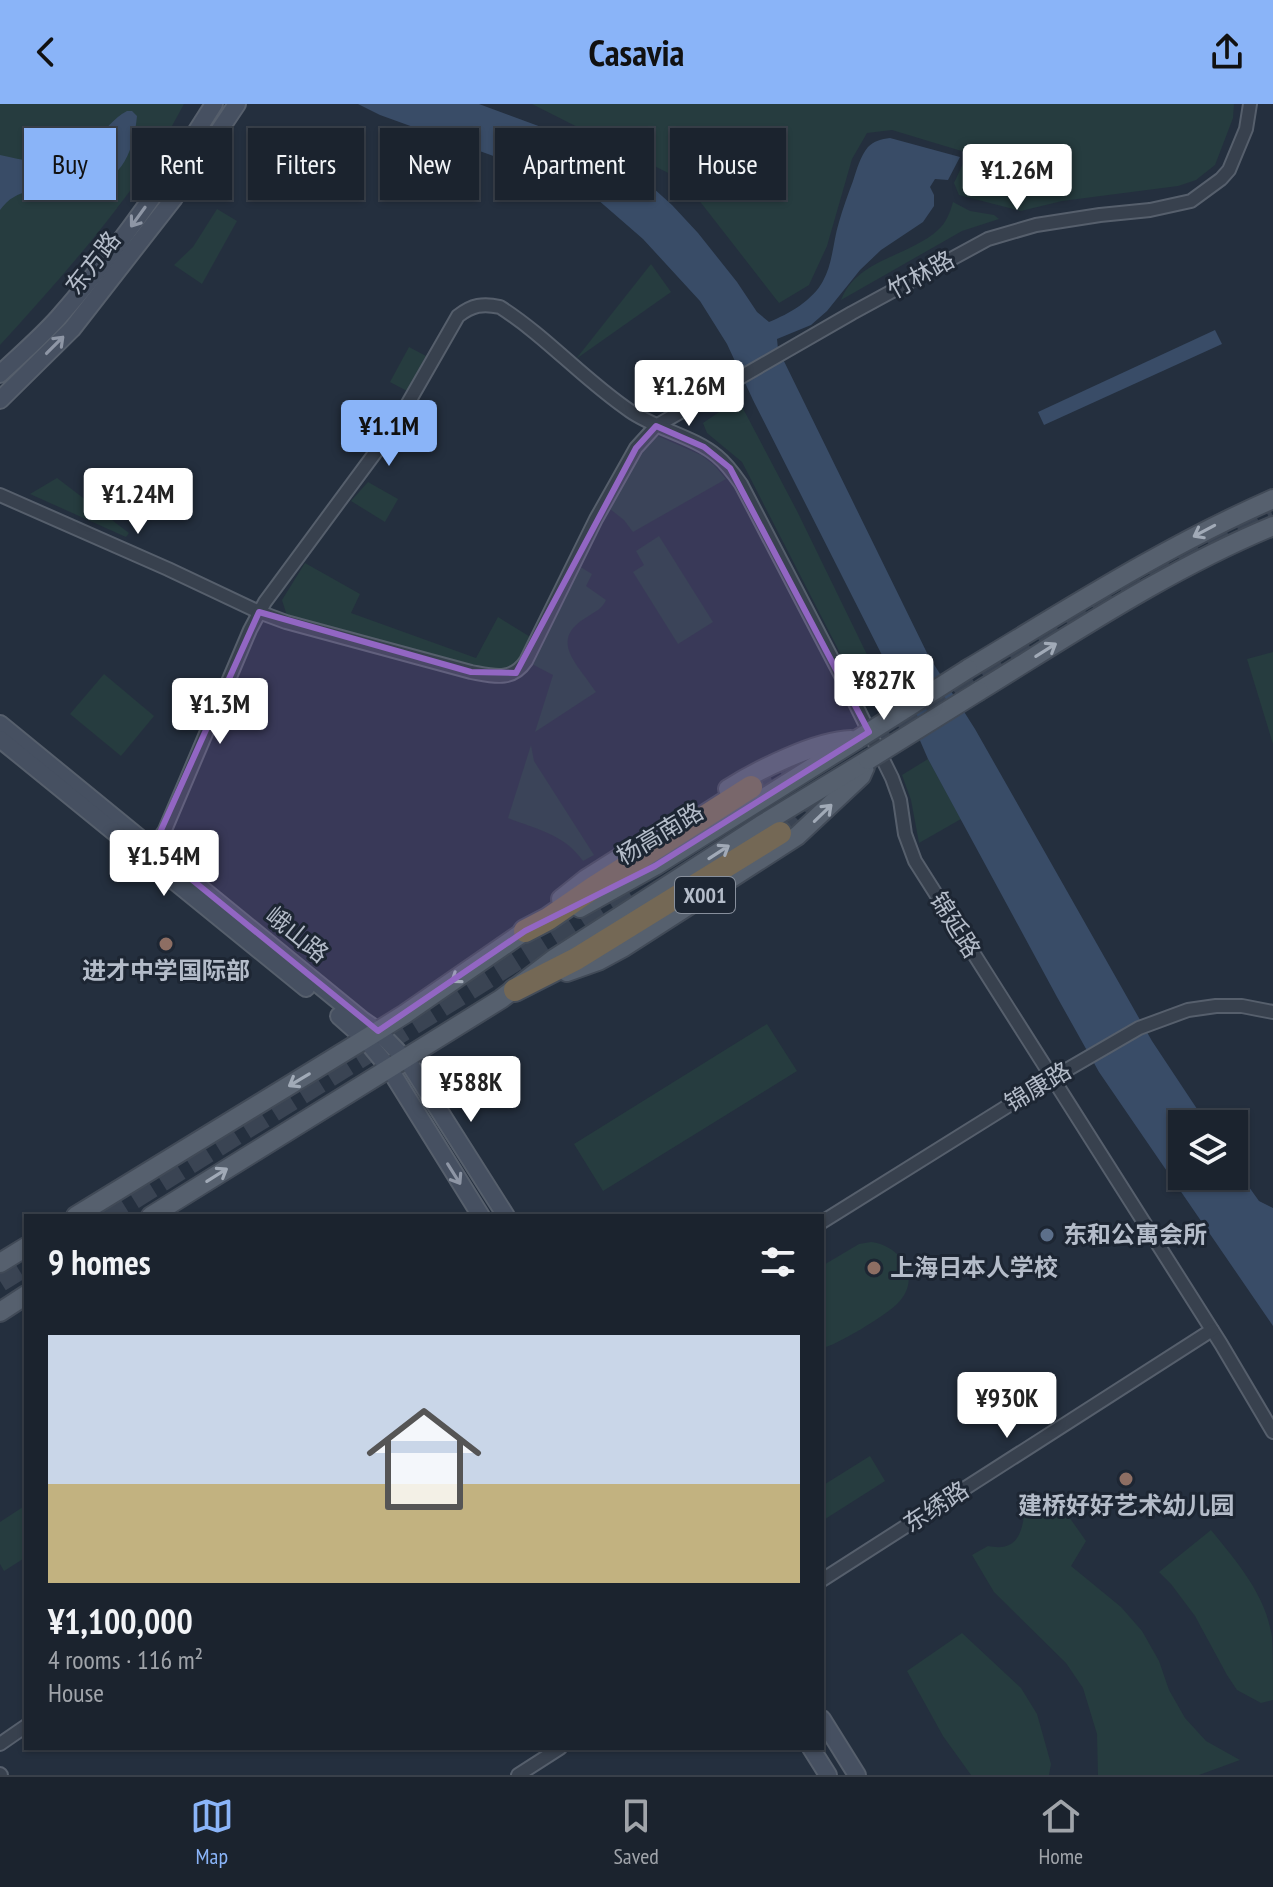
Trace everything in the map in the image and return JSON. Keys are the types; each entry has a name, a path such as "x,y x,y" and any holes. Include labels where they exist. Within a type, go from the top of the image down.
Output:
{"highway":[{"path":"525,931 751,787"},
{"path":"515,990 576,959 780,833"}],"main road":[{"name":"东方路","path":"0,374 57,320 115,248 156,193 213,105"},
{"name":"东方路","path":"0,400 72,329 174,198 234,108"},
{"name":"杨高南路","path":"79,1214 372,1035 525,931 571,913 655,866 968,669 1133,570 1225,520 1273,499"},
{"name":"杨高南路","path":"154,1214 515,990 567,949 761,825 1112,608 1195,562 1273,526"},
{"name":"峨山路","path":"0,724 149,853"},
{"name":"峨山路","path":"0,739 362,1020 396,1063"},
{"name":"X001","path":"525,931 586,879 756,772 835,740 858,739"},
{"name":"X001","path":"515,990 550,980 624,947 784,844 805,829 861,776 868,760"},
{"path":"480,1214 396,1063 409,1063 505,1214"},
{"path":"0,1263 24,1248"},
{"path":"0,1312 24,1296"},
{"path":"824,1722 857,1775"},
{"path":"812,1750 828,1775"}],"street":[{"name":"竹林路","path":"656,426 988,239 1036,225 1150,210 1191,201 1229,170 1246,129 1250,104"},
{"name":"锦延路","path":"259,612 387,439 458,316 478,305 500,307 629,411 716,455 741,484 892,778 900,800 905,834 915,861 1212,1330 1273,1432"},
{"path":"0,495 286,622 471,672 500,676 516,673 526,661 596,519 636,448 656,426"},
{"path":"149,853 165,830 259,612"},
{"name":"锦康路","path":"824,1221 1051,1079 1139,1028 1188,1010 1216,1006 1242,1006 1273,1012"},
{"name":"东绣路","path":"824,1579 1212,1330"},
{"path":"0,1744 24,1727"},
{"path":"518,1775 557,1750"}],"highlighted area":[{"path":"656,426 704,447 730,468 869,732 655,866 525,931 378,1031 153,848 259,612 471,672 516,673 636,448"}],"green space":[{"path":"0,104 184,104 170,128 132,128 132,187 60,278 0,345"},
{"path":"532,104 1234,104 1233,118 1215,165 1196,180 1178,186 1062,201 1021,211 959,195 954,183 968,153 892,130 867,133 852,159 827,246 809,285 779,303 699,200 786,200 786,128 670,128 670,174 654,166 654,128 579,128"},
{"path":"953,202 970,211 994,215 999,219 962,231 841,300 849,286 871,267 938,230"},
{"path":"217,209 237,221 202,284 174,265 193,247"},
{"path":"651,264 671,292 576,359"},
{"path":"409,347 426,356 407,391 390,382"},
{"path":"738,399 875,671 855,682 742,462 707,433 703,423"},
{"path":"658,436 701,455 726,479 633,532 610,509 641,453"},
{"path":"57,478 129,533 126,537 30,494"},
{"path":"368,482 398,499 385,522 351,501"},
{"path":"659,536 713,622 678,644 633,572 644,565 636,551"},
{"path":"305,563 360,594 351,613 476,658 498,617 532,638 517,665 500,672 458,664 287,616 282,600"},
{"path":"574,563 592,574 586,586 606,600 603,606 575,626 569,634 568,643 575,662 596,692 535,732 553,675 526,661"},
{"path":"1273,652 1273,744 1247,659"},
{"path":"104,674 154,716 121,756 70,714"},
{"path":"531,745 534,761 594,855 583,861 559,839 508,818"},
{"path":"928,759 961,819 919,843 911,800 902,775"},
{"path":"767,1024 797,1071 603,1191 574,1144"},
{"path":"871,1242 882,1245 900,1257 908,1274 905,1294 897,1304 872,1322 824,1347 824,1265 859,1244"},
{"path":"870,1456 885,1481 824,1520 824,1485"},
{"path":"1050,1490 1086,1541 1071,1566 1121,1607 1142,1631 1185,1718 1206,1741 1240,1760 1199,1775 1098,1775 1097,1734 1083,1688 1066,1663 994,1592 972,1555 988,1546 1012,1544 1020,1533 1025,1509"},
{"path":"24,1506 24,1560 4,1571 0,1564 0,1522"},
{"path":"1211,1530 1249,1580 1264,1607 1272,1637 1273,1700 1261,1703 1237,1690 1195,1616 1159,1572"},
{"path":"962,1633 1021,1688 1037,1714 1051,1764 1049,1775 971,1775 943,1736 907,1671"}],"water":[{"path":"358,104 479,104 544,128 495,128 495,157 479,151 479,128 416,128"},
{"path":"127,111 137,116 135,128 132,128 132,144 116,172 116,128 107,128"},
{"path":"890,138 960,157 948,180 935,179 930,187 934,206 923,222 881,250 811,325 777,339 778,349 928,655 975,729 1152,1041 1198,1110 1168,1110 1168,1173 1099,1072 928,759 889,669 727,344 700,301 643,239 598,200 654,200 654,189 698,233 757,312 769,322 800,306 823,281 846,201 861,159 870,145"},
{"path":"0,155 24,160 24,192 12,198 0,210"},
{"path":"1215,330 1222,344 1044,425 1038,412"},
{"path":"1248,1186 1259,1201 1273,1208 1273,1326 1180,1190 1248,1190"}],"tunnel":[{"path":"1093,608 1189,554 1273,516"},
{"path":"869,742 1102,598"},
{"path":"751,787 807,767"},
{"path":"780,833 829,787"},
{"path":"108,1214 628,890"},
{"path":"0,1281 24,1266"}],"place":[{"name":"进才中学国际部","path":"166,944"},
{"name":"东和公寓会所","path":"1047,1235"},
{"name":"上海日本人学校","path":"874,1268"},
{"name":"建桥好好艺术幼儿园","path":"1126,1479"}]}
